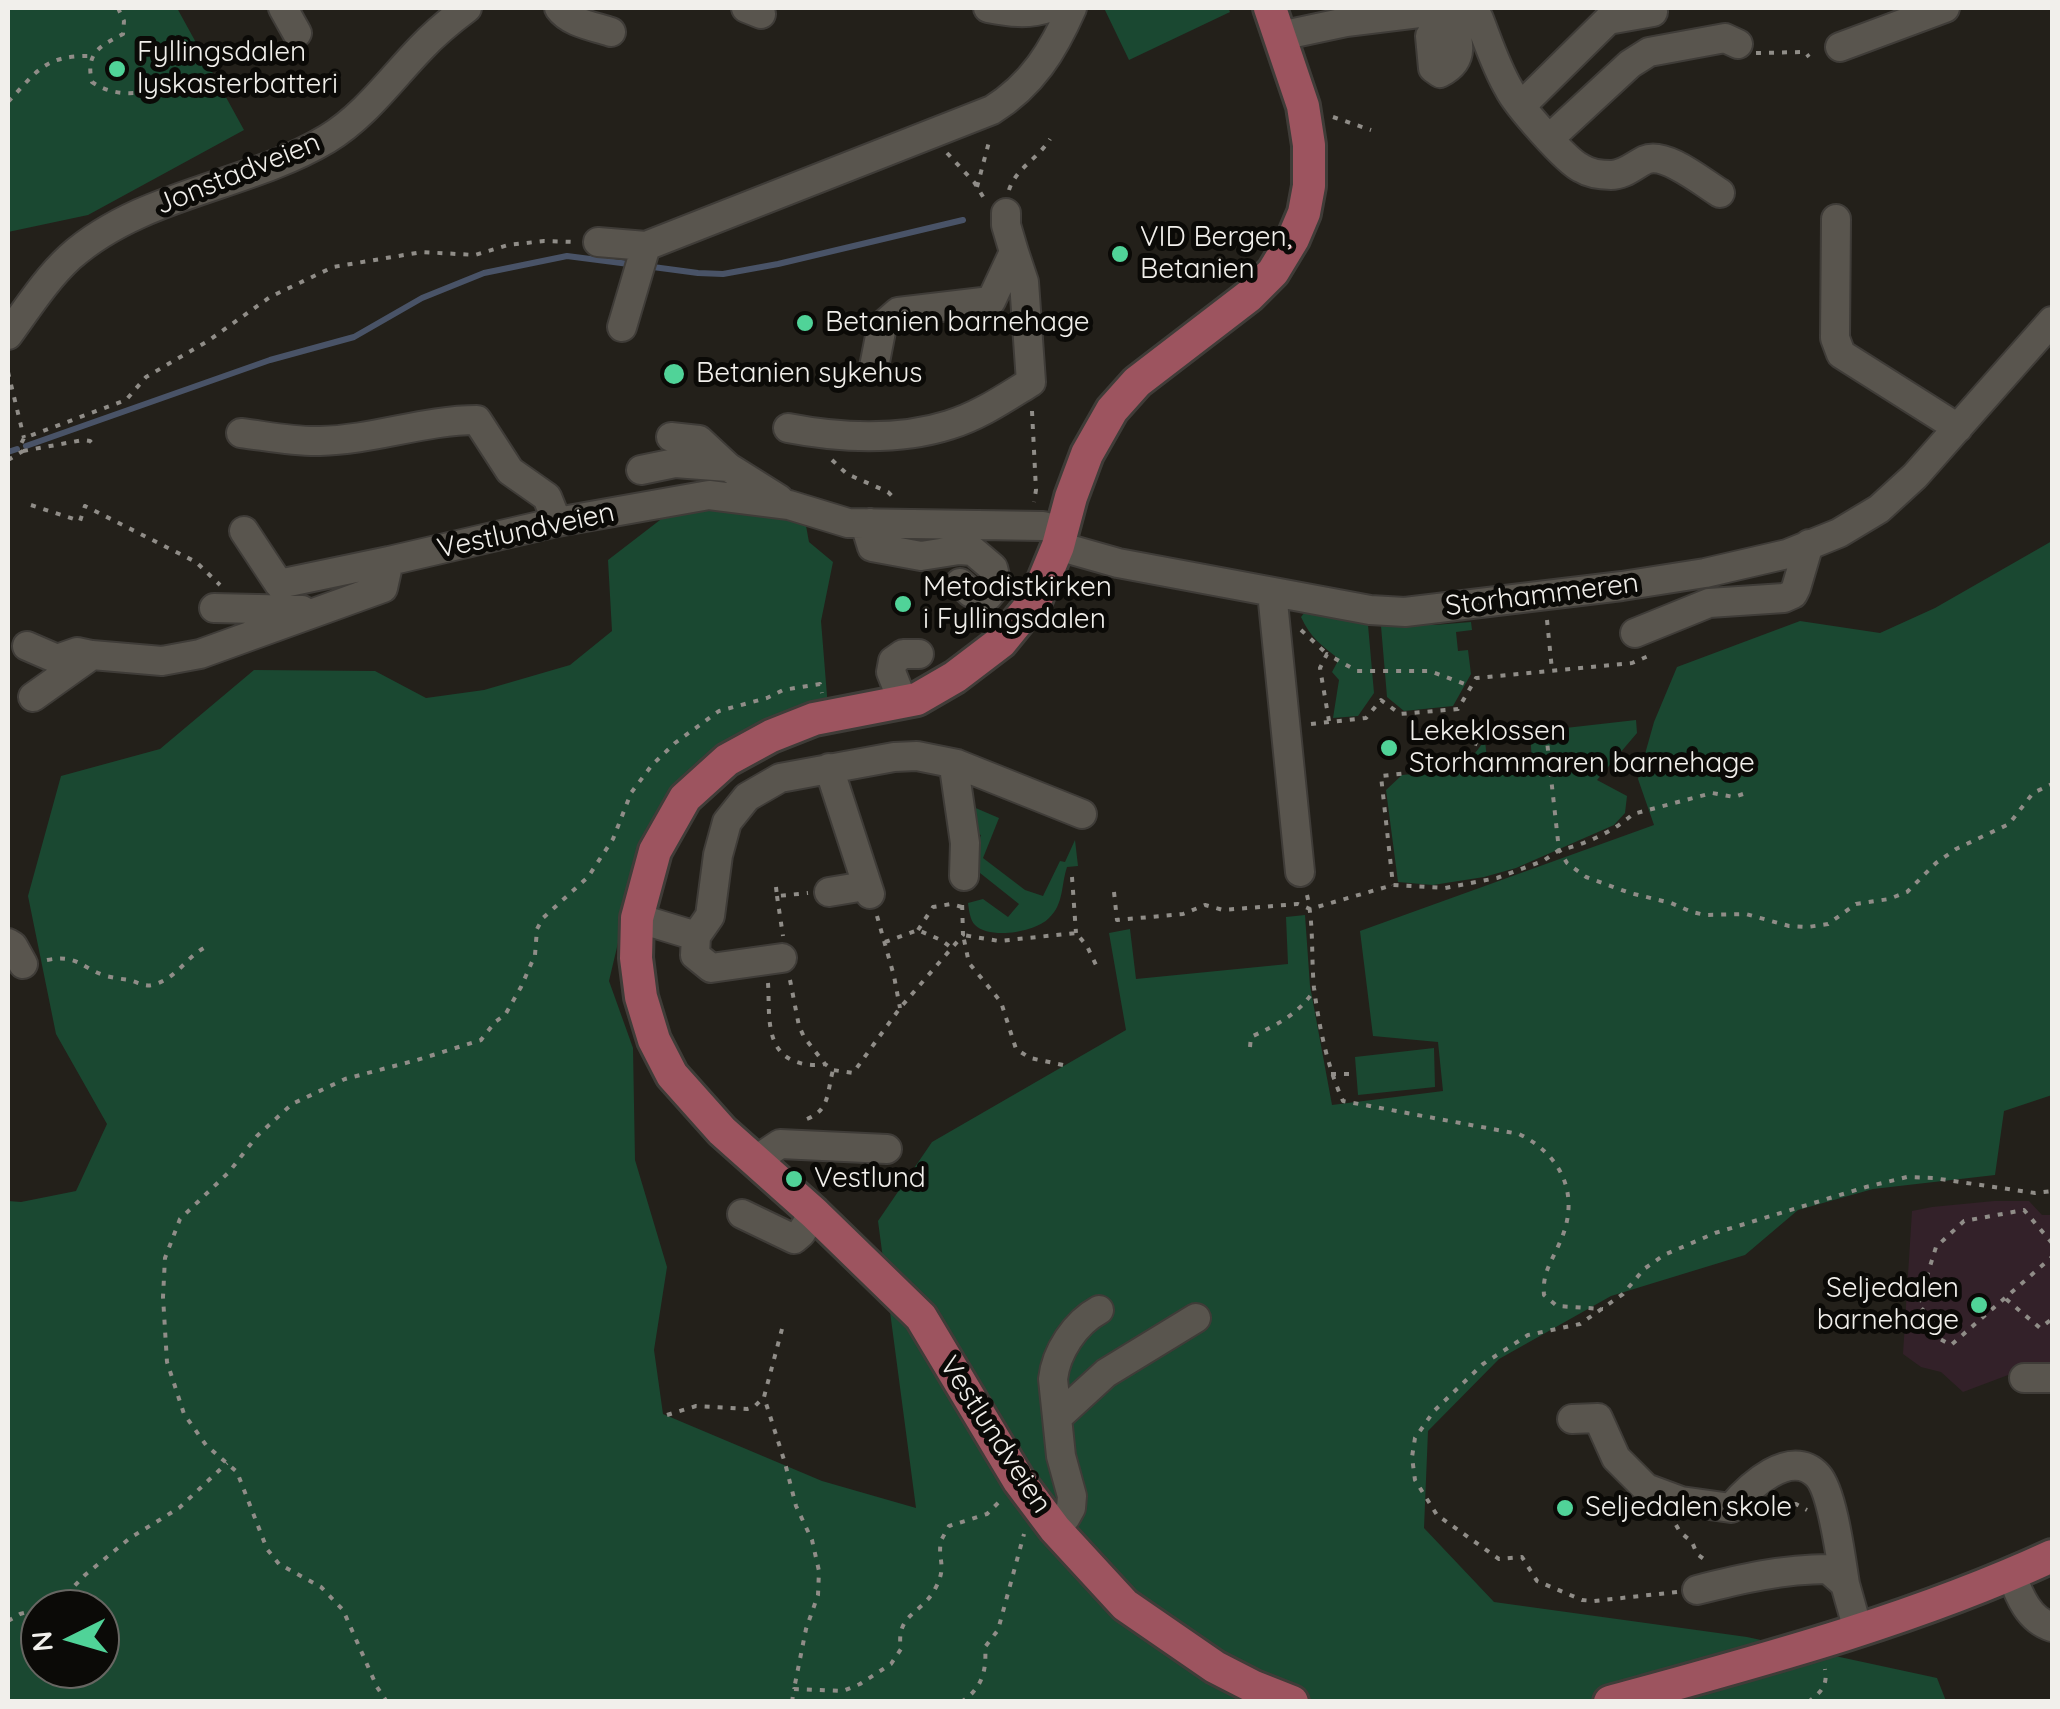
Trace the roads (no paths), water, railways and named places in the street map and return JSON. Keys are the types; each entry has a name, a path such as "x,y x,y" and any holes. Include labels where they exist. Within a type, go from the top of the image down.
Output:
{"main road":[{"name":"Vestlundveien","path":"1275,22 1303,106 1309,145 1309,186 1304,213 1273,272 1249,296 1137,382 1112,410 1051,534 1036,599 1001,642 956,677 917,699 826,716 771,736 727,760 685,798 655,851 637,918 636,958 641,996 654,1040 672,1075 722,1131 921,1317 1026,1491 1056,1528 1125,1605 1215,1667 1292,1702"},
{"path":"1610,1702 1819,1643 2012,1575 2052,1556"}],"street":[{"path":"283,8 297,33"},
{"name":"Jonstadveien","path":"8,335 71,257 111,228 157,206 290,159 330,138 467,8"},
{"path":"558,8 572,20 611,32"},
{"path":"1005,9 1033,12 1048,8"},
{"path":"598,242 646,246 997,107 1012,97 1044,62 1072,8"},
{"path":"1275,22 1346,22 1458,8 1474,11 1509,90 1561,152 1580,168 1613,175 1658,157 1720,193"},
{"path":"1430,36 1433,68 1440,73 1456,59 1458,8"},
{"path":"1840,46 1944,8"},
{"path":"1521,106 1608,20 1653,12"},
{"path":"1550,138 1630,64 1650,52 1725,38 1738,44"},
{"path":"788,428 820,434 893,435 951,425 1031,382 1024,282 1006,225 1006,213"},
{"path":"1836,218 1835,338 1841,354 1958,428"},
{"path":"622,327 646,246"},
{"path":"874,367 882,326 898,312 991,301 1014,252"},
{"name":"Storhammeren","path":"1051,534 1118,564 1370,610 1405,612 1733,568 1788,554 1854,526 1879,510 1915,476 2052,321"},
{"path":"240,433 318,442 450,420 477,420 510,472 547,497 557,522"},
{"path":"670,437 698,440 728,467 789,506"},
{"path":"641,470 674,463 728,467"},
{"name":"Vestlundveien","path":"244,531 279,584 557,522 709,494 789,506 848,522 1051,534"},
{"path":"870,523 872,546 921,556 973,551 994,568 996,580 988,596 971,594 960,582"},
{"name":"Storhammeren","path":"1647,628 1709,603 1784,598 1792,594 1809,544"},
{"path":"27,646 58,660 77,652 162,661 200,654 382,588 388,561"},
{"path":"1272,592 1300,872"},
{"path":"214,608 319,611"},
{"path":"903,702 891,672 893,662 904,654 918,654"},
{"path":"34,697 92,655"},
{"path":"780,963 712,968 695,955 696,936 710,916 727,822 747,798 780,778 894,756 917,756 957,764 1082,814"},
{"path":"957,764 955,774 965,842 964,876"},
{"path":"829,768 868,888 829,892"},
{"path":"637,918 696,936"},
{"path":"758,1162 780,1144 887,1149"},
{"path":"742,1214 794,1238 814,1213"},
{"path":"1056,1528 1071,1508 1072,1496 1061,1456 1053,1379 1058,1356 1074,1333 1099,1310"},
{"path":"1058,1417 1106,1374 1196,1318"},
{"path":"1572,1418 1598,1418 1616,1458 1646,1488 1681,1501 1731,1508 1772,1471 1790,1467 1813,1471 1826,1489 1858,1630"},
{"path":"1697,1590 1747,1576 1828,1569 1845,1584"},
{"path":"2012,1575 2028,1610 2052,1627"}],"waterway":[{"path":"653,267 723,274 963,220"},
{"path":"26,446 270,360 354,337 422,298 484,273 567,256 629,264"},
{"path":"8,452 17,449"}],"place":[{"name":"Fyllingsdalen lyskasterbatteri","path":"117,69"},
{"name":"VID Bergen, Betanien","path":"1120,254"},
{"name":"Betanien barnehage","path":"805,323"},
{"name":"Betanien sykehus","path":"674,374"},
{"name":"Metodistkirken i Fyllingsdalen","path":"903,604"},
{"name":"Lekeklossen Storhammaren barnehage","path":"1389,748"},
{"name":"Vestlund","path":"794,1179"},
{"name":"Seljedalen barnehage","path":"1979,1305"},
{"name":"Seljedalen skole","path":"1565,1508"}]}
